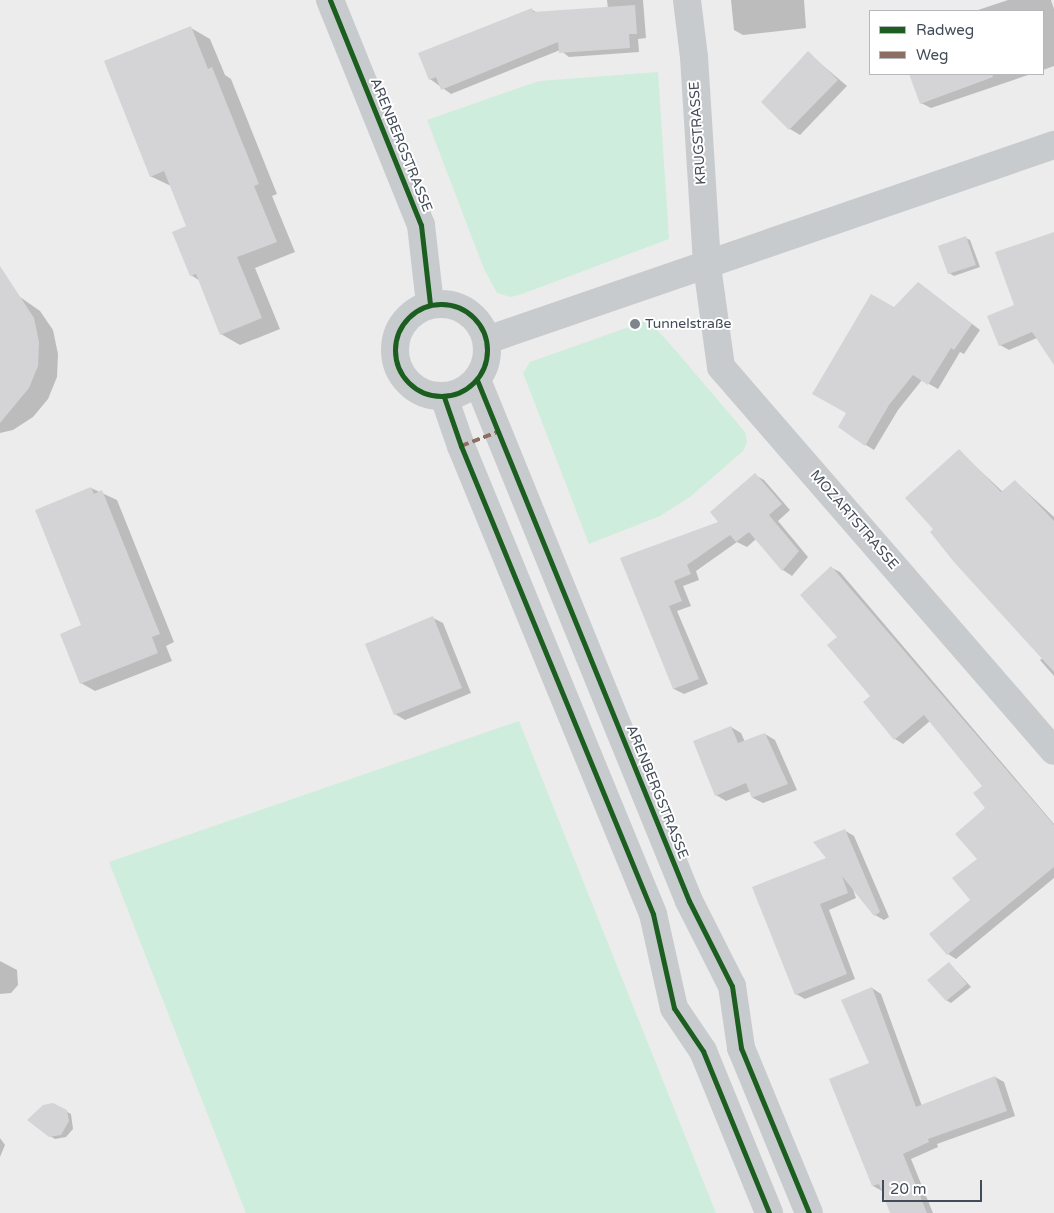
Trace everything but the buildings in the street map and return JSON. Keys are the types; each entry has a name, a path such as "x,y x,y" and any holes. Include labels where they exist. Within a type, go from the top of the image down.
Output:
{"street":[{"name":"ARENBERGSTRASSE","path":"330,0 422,226 430,304"},
{"name":"KRUGSTRASSE","path":"687,0 694,57 707,266"},
{"path":"487,340 707,266 1054,145"},
{"name":"MOZARTSTRASSE","path":"707,266 721,368 1054,751"},
{"path":"430,304 456,305 476,318 487,340 487,360 477,380 461,393 444,397 419,392 402,377 394,356 396,334 410,314 430,304"},
{"name":"ARENBERGSTRASSE","path":"477,380 689,901 732,986 741,1048 808,1213"},
{"path":"444,397 461,446 653,914 674,1008 703,1051 769,1213"}],"green space":[{"path":"658,72 669,239 522,294 511,297 497,293 484,269 427,120 539,81"},
{"path":"643,322 651,323 677,352 745,432 747,442 743,451 690,497 660,516 589,544 523,373 530,362"},
{"path":"519,721 716,1213 246,1213 109,862"}],"marked path":[{"path":"461,446 500,431"}],"cycle path":[{"path":"330,0 421,225 430,304"},
{"path":"441,304 459,307 474,317 484,332 487,350 484,368 474,383 459,393 441,396 423,393 408,383 398,368 395,350 398,332 408,317 423,307 441,304"},
{"path":"477,380 689,901 732,986 741,1048 809,1213"},
{"path":"444,397 461,446 653,914 674,1008 703,1051 769,1213"}],"place":[{"name":"Tunnelstraße","path":"635,324"}]}
